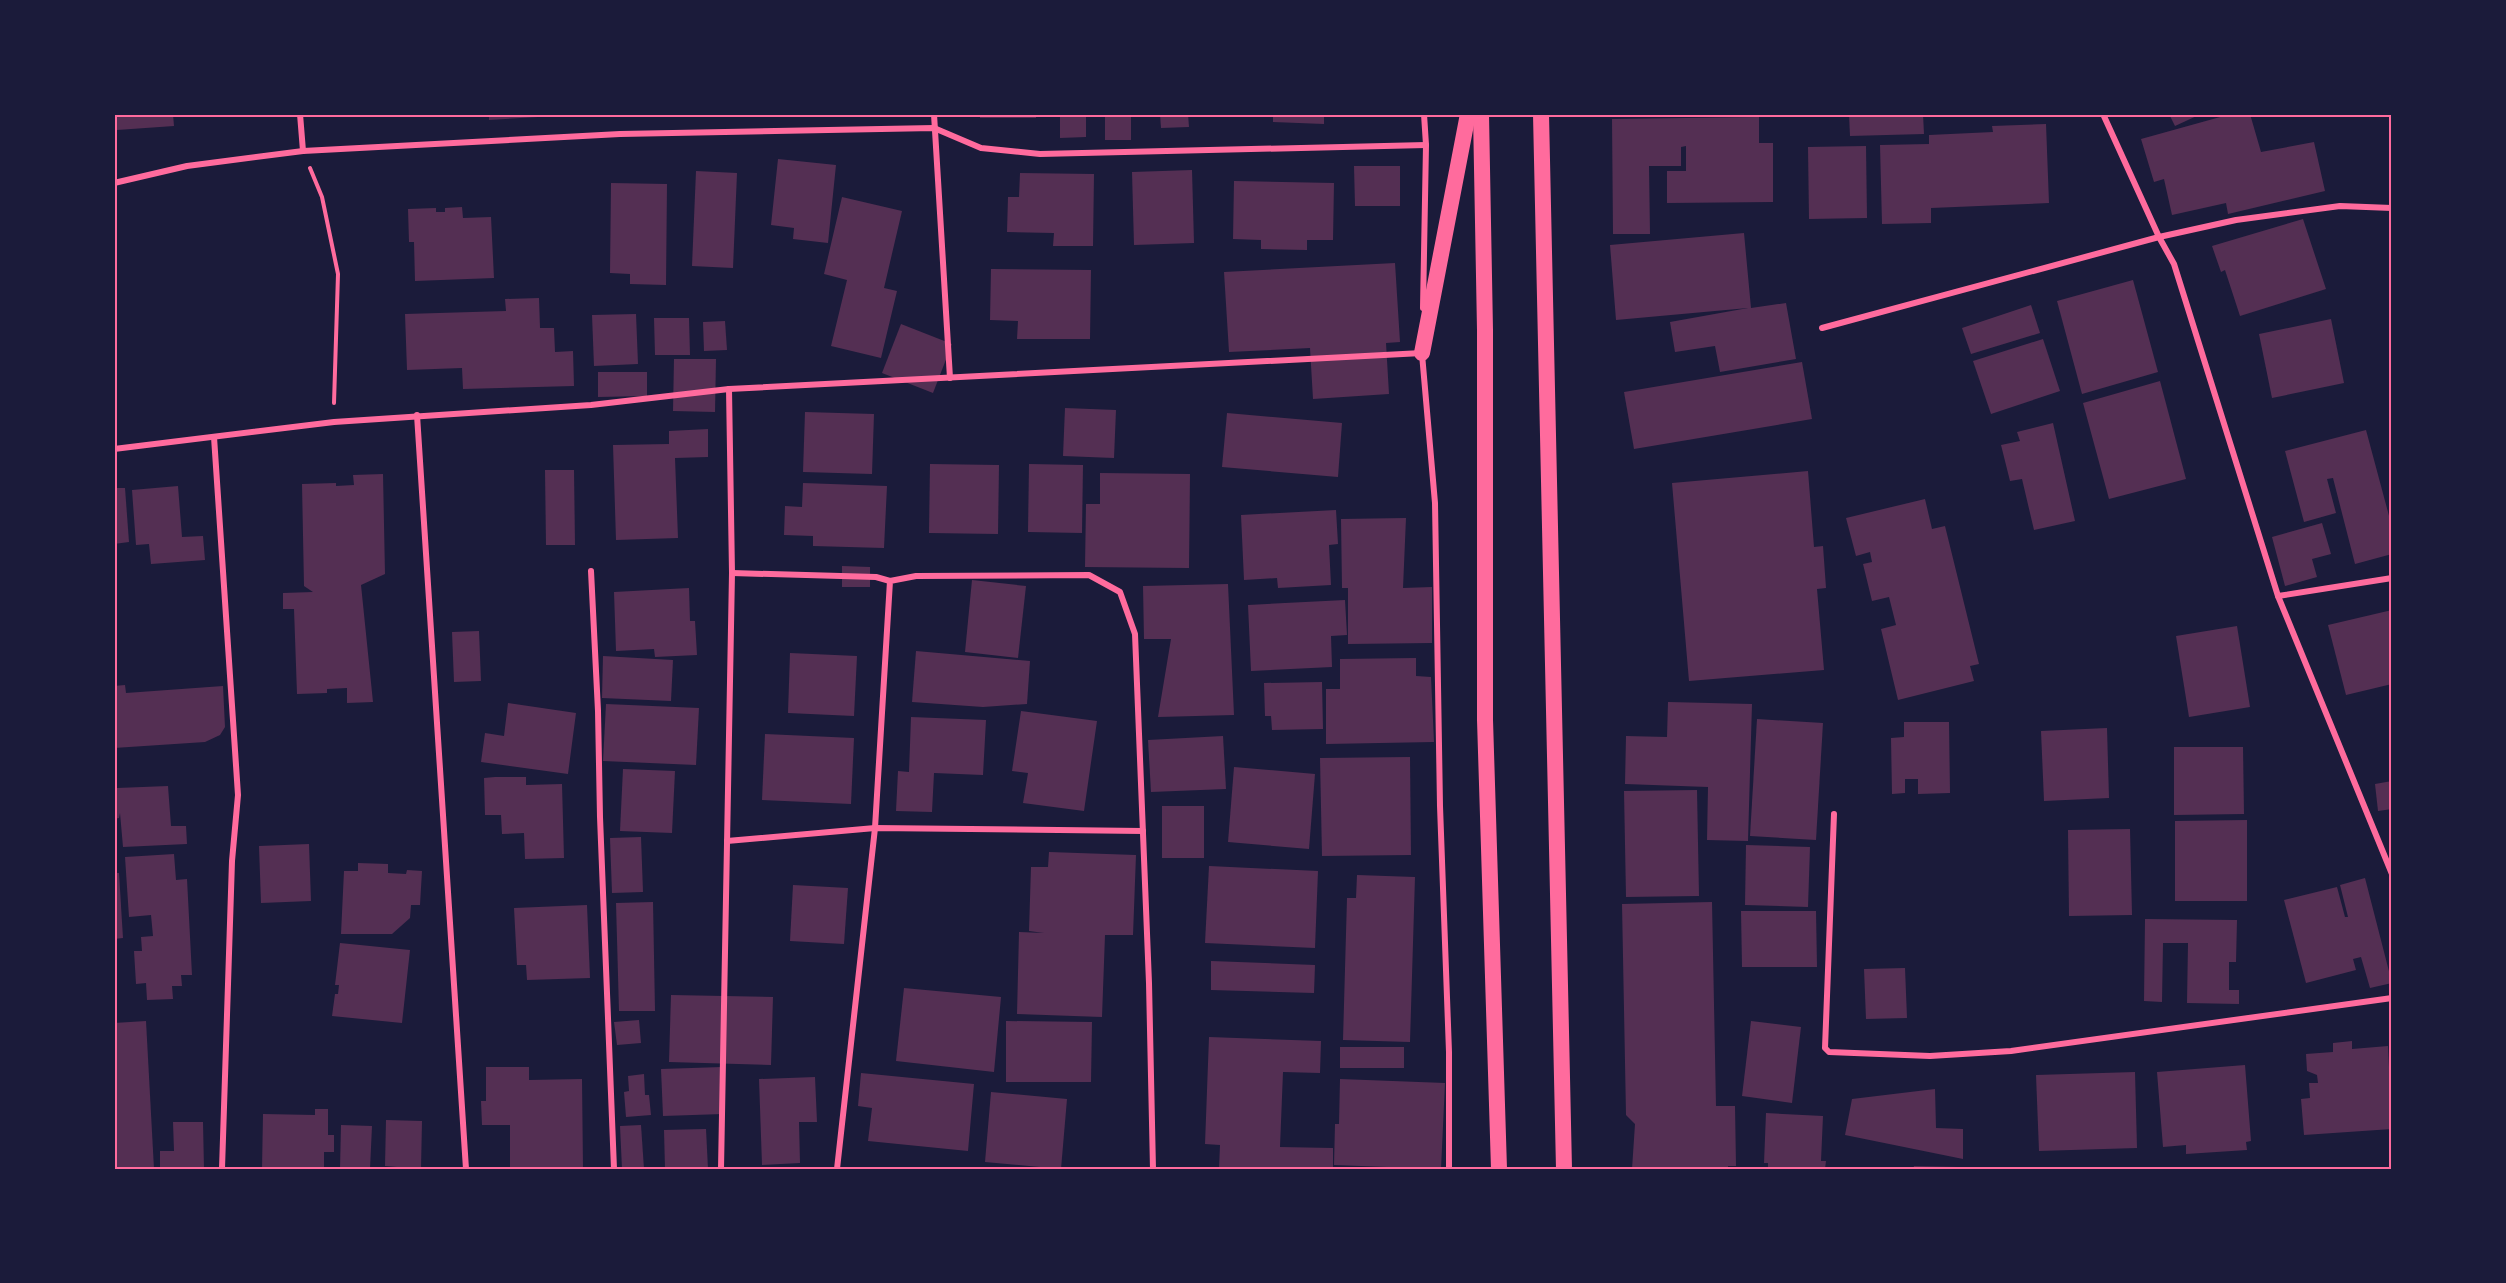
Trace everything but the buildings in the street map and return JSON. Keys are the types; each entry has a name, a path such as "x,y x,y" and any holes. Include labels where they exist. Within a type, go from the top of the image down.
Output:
{"highway":[{"path":"1422,353 1468,114"},
{"path":"1481,114 1485,330 1485,720 1499,1169"},
{"path":"1541,114 1564,1169"}],"street":[{"path":"300,114 303,151"},
{"path":"934,114 950,378"},
{"path":"1424,114 1426,145 1422,353 1435,503 1440,795 1449,1052 1449,1169"},
{"path":"2103,114 2159,237 2174,264 2278,596 2392,874"},
{"path":"114,183 187,166 303,151 620,134 934,128 981,148 1040,154 1426,145"},
{"path":"1822,328 2159,237 2236,220 2340,206 2392,208"},
{"path":"114,449 334,422 591,405 729,389 1422,353"},
{"path":"721,1169 732,573 729,389"},
{"path":"417,415 466,1169"},
{"path":"214,437 238,795 232,861 222,1169"},
{"path":"591,571 614,1169"},
{"path":"732,573 876,577 890,581 916,576 1089,575 1120,592 1135,634 1153,1169"},
{"path":"2278,596 2392,578"},
{"path":"837,1169 875,828 890,581"},
{"path":"1834,814 1825,1048 1829,1052 1930,1056 2011,1051 2392,998"},
{"path":"727,841 875,828 1143,831"}],"path":[{"path":"303,151 322,197 338,274 334,422"}]}
